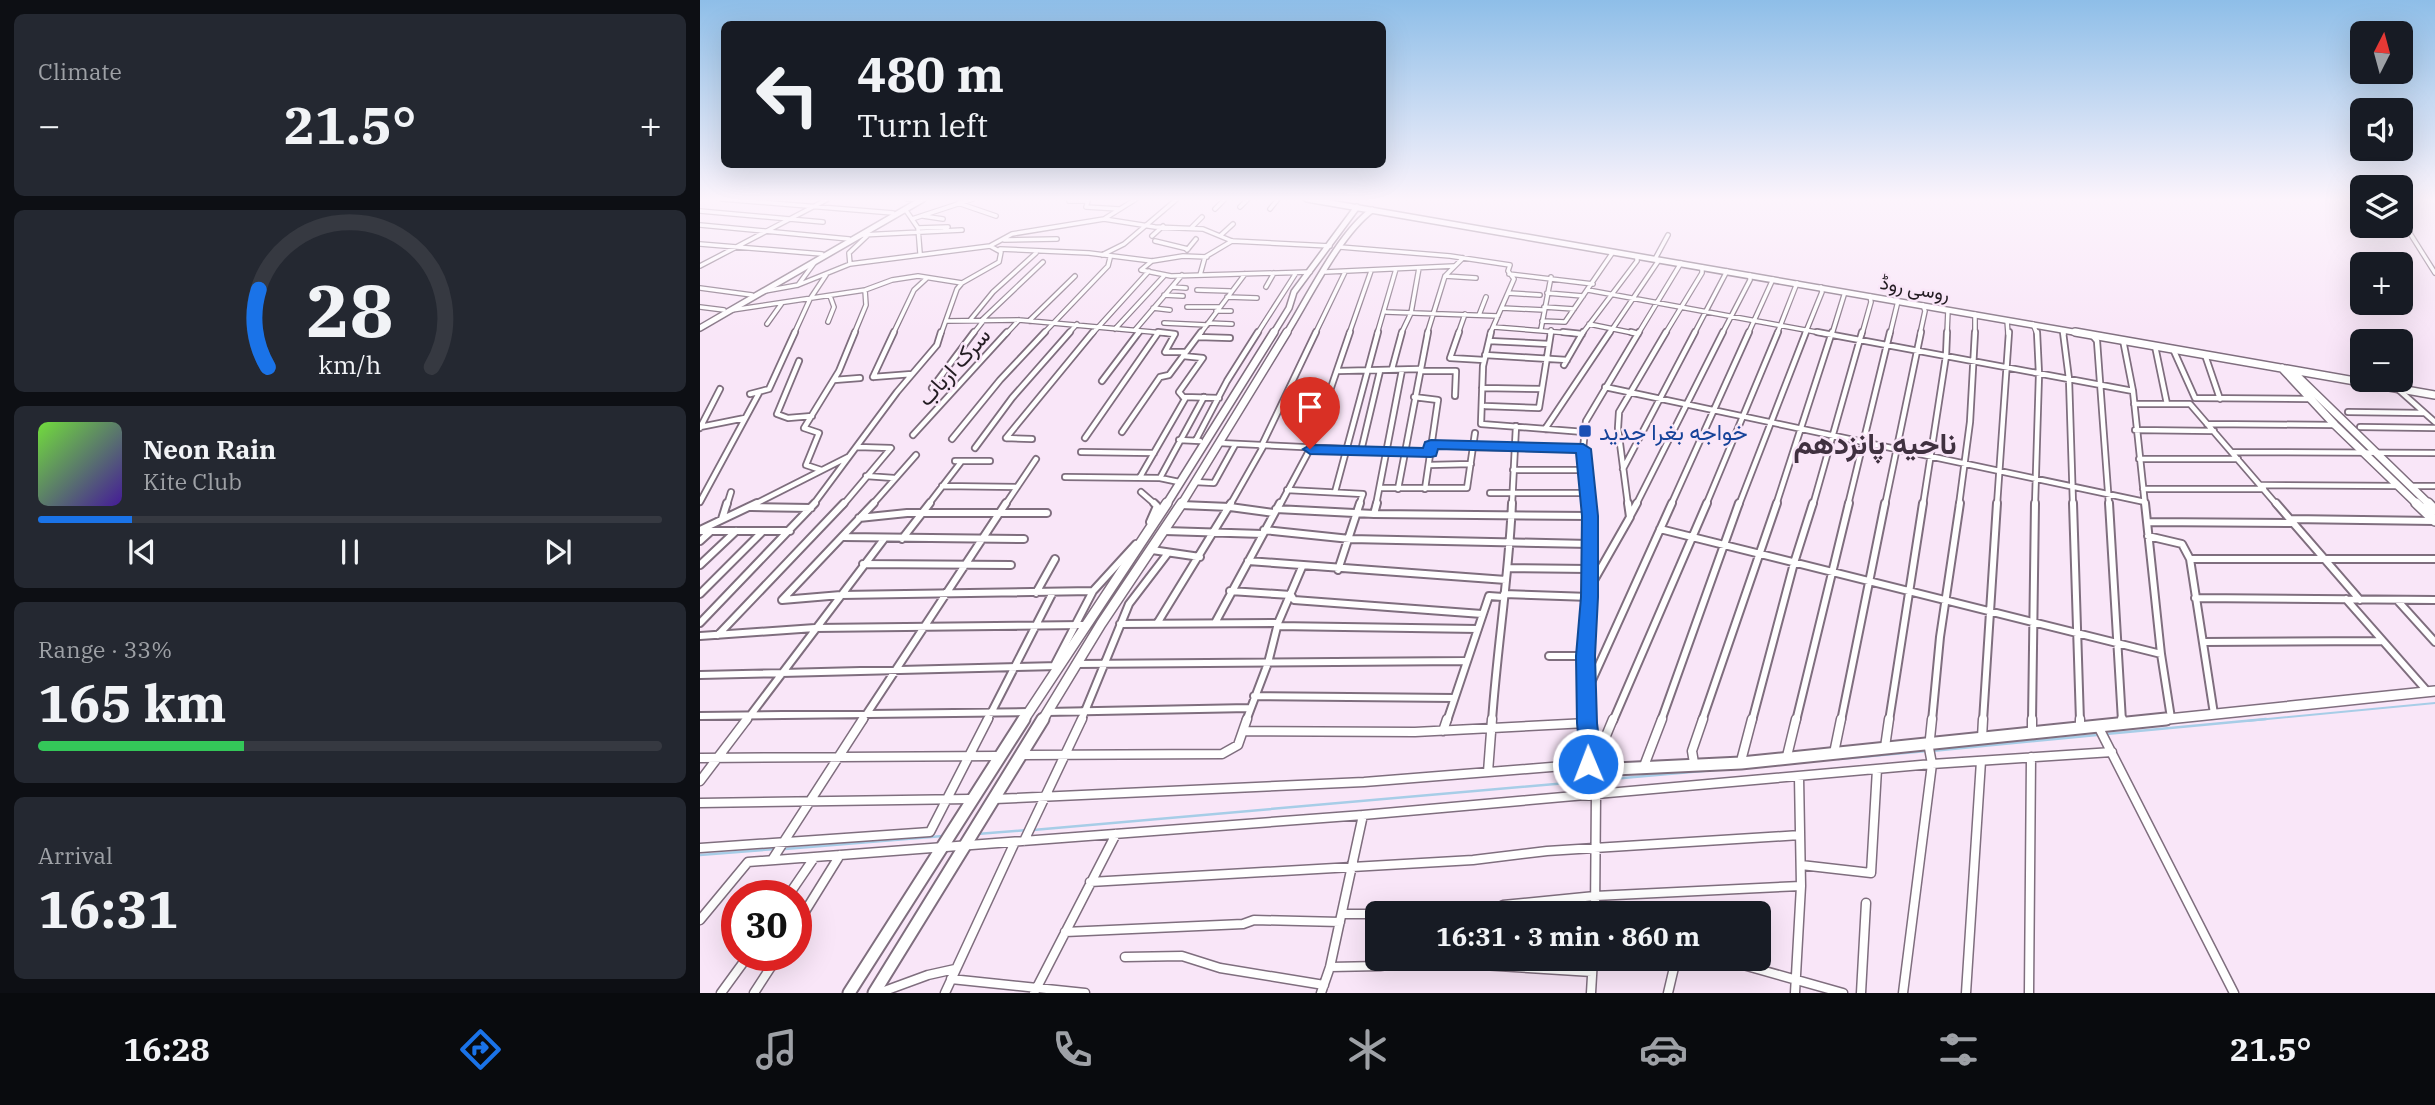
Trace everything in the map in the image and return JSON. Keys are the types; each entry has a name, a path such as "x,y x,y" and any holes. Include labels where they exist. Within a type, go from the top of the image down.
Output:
{"street":[{"path":"717,245 815,260"},
{"path":"701,265 742,245"},
{"path":"727,310 839,245"},
{"path":"700,326 844,245"},
{"path":"850,264 849,253 856,245"},
{"path":"919,245 920,253"},
{"path":"1101,256 1121,245"},
{"path":"1176,245 1188,249"},
{"path":"1183,256 1191,245"},
{"path":"1199,275 1200,265 1214,249 1222,245"},
{"path":"1321,245 1510,265 1507,270 1514,279 1484,358 1482,388 1485,406 1481,424 1584,432"},
{"name":"روسی روڈ","path":"1581,245 2350,380"},
{"path":"1545,429 1635,298 1664,245"},
{"path":"2418,245 2435,273"},
{"path":"764,291 798,285 850,264 990,246 1036,253 1063,252 1152,261 1183,256 1207,257"},
{"path":"874,993 1076,664 1165,531 1266,368 1325,272 1335,246"},
{"path":"1201,441 1252,368 1289,308 1294,292 1335,246"},
{"path":"700,623 811,508 936,345 954,296 962,283 999,262 1000,249"},
{"path":"1542,321 1565,322 1614,251"},
{"path":"971,319 993,292 1036,253"},
{"path":"1465,314 1450,358 1546,358 1566,362 1589,324 1637,261 1637,256"},
{"path":"952,439 972,412 1053,322 1108,266 1110,258"},
{"path":"1398,489 1414,397 1434,312 1445,276 1462,258"},
{"path":"798,285 815,260"},
{"path":"932,388 983,320 1043,262 1026,261"},
{"path":"1152,261 1141,270 1160,272 1164,276"},
{"path":"1589,760 1585,656 1590,597 1590,516 1583,449 1584,432 1591,409 1681,263"},
{"path":"1325,272 1454,267"},
{"path":"1630,517 1619,412 1702,272 1702,267"},
{"path":"1392,369 1403,328 1411,313 1419,268"},
{"path":"1335,492 1396,269"},
{"path":"1032,439 1006,439 1097,327 1149,271"},
{"path":"1215,623 1310,449 1371,271"},
{"path":"1623,469 1727,271"},
{"path":"1115,329 1164,276 1310,272"},
{"path":"1158,622 1230,507 1262,447 1345,272"},
{"path":"1266,287 1274,273"},
{"path":"1079,625 1149,532 1201,441 1219,398 1258,328 1296,273"},
{"path":"1122,432 1160,377 1169,375 1245,274"},
{"path":"1509,274 1592,284"},
{"path":"750,394 769,389 810,299 826,275"},
{"path":"700,307 727,310 810,299 865,290 892,279 918,275 962,283"},
{"path":"1102,381 1153,308 1182,275"},
{"path":"1588,590 1630,517 1751,280 1750,275"},
{"path":"1030,321 1075,276"},
{"path":"1445,276 1476,278"},
{"path":"912,374 873,377 914,290 927,278"},
{"path":"1541,329 1551,278"},
{"path":"1587,691 1773,279"},
{"path":"1589,760 1603,743 1745,416 1797,283"},
{"path":"1171,287 1186,288"},
{"path":"1643,767 1690,645 1723,545 1822,292 1821,287"},
{"path":"700,288 752,295"},
{"path":"821,470 806,465 819,433 804,428 834,380 866,305 865,290"},
{"path":"1197,290 1257,298"},
{"path":"1588,290 2133,391"},
{"path":"1695,766 1692,751 1802,429 1845,292"},
{"path":"1508,293 1540,295"},
{"path":"1547,293 1583,296"},
{"path":"828,323 834,307 830,296"},
{"path":"1164,296 1183,296"},
{"path":"1479,315 1486,296"},
{"path":"1741,763 1794,563 1828,457 1870,296"},
{"path":"1787,757 1898,300"},
{"path":"767,324 782,303"},
{"path":"1834,753 1926,311 1923,305"},
{"path":"1188,307 1231,311"},
{"path":"1153,308 1170,310"},
{"path":"1502,308 1574,309"},
{"path":"1885,747 1946,356 1948,310"},
{"path":"1386,312 1498,316"},
{"path":"1903,993 1932,764 1930,748 1945,601 1956,540 1976,362 1975,314"},
{"path":"946,321 1019,320 1176,334 1165,352 1203,358 1180,392 1179,395 1185,400 1140,478"},
{"name":"سرک ارباب","path":"913,435 1019,320"},
{"path":"1982,739 1998,471 2010,325 2007,320"},
{"path":"1164,323 1232,324"},
{"path":"975,448 1027,380 1077,324"},
{"path":"1589,324 1638,334"},
{"path":"2032,734 2039,374 2037,329 2033,324"},
{"path":"1494,327 1582,334"},
{"path":"1485,406 1539,408 1551,330"},
{"path":"2063,330 2068,379 2080,727"},
{"path":"1085,438 1158,333"},
{"path":"2092,335 2098,341 2122,722"},
{"path":"1198,337 1230,338"},
{"path":"2123,340 2133,391 2135,430 2161,654 2171,718"},
{"path":"1489,341 1549,344"},
{"path":"2155,346 2167,404"},
{"path":"2173,349 2195,398 2309,399"},
{"path":"2205,355 2220,399"},
{"path":"799,361 777,414 788,418 812,416"},
{"path":"1252,368 1266,368"},
{"path":"2282,368 2309,399 2435,521"},
{"path":"1374,514 1402,370"},
{"path":"2291,370 2435,510"},
{"path":"1338,371 1456,371 1455,396"},
{"path":"1361,451 1380,371"},
{"path":"834,380 860,378"},
{"path":"1605,387 2145,502"},
{"path":"1482,388 1542,389"},
{"path":"700,427 720,389"},
{"name":"روسی روڈ","path":"2413,391 2435,395"},
{"path":"2401,392 2435,422"},
{"path":"700,502 759,393"},
{"path":"1183,397 1219,398"},
{"path":"1160,478 1204,397"},
{"path":"1414,397 1438,400 1425,489"},
{"path":"2134,404 2190,404 2360,600"},
{"path":"2348,412 2424,412"},
{"path":"700,427 746,418"},
{"path":"2207,424 2335,425"},
{"path":"1488,772 1503,595 1509,568 1517,426"},
{"path":"2360,427 2435,428"},
{"path":"2135,430 2214,431"},
{"path":"1381,488 1467,488 1475,433"},
{"path":"1179,440 1201,441"},
{"path":"1219,443 1431,453"},
{"path":"1195,482 1214,483 1235,445"},
{"path":"1431,445 1583,449"},
{"path":"718,635 765,583 813,538 891,448 857,447"},
{"path":"1081,452 1154,453"},
{"path":"2232,452 2435,453"},
{"path":"700,530 850,455"},
{"path":"916,455 844,537 782,600 841,595 1093,592"},
{"path":"778,851 1036,459"},
{"path":"2139,459 2238,459"},
{"path":"902,539 958,462 990,461"},
{"path":"1429,465 1471,464"},
{"path":"1513,470 1586,470"},
{"path":"866,476 895,478"},
{"path":"1065,477 1160,478 1179,482"},
{"path":"942,486 1017,487"},
{"path":"2143,489 2399,486"},
{"path":"2409,486 2435,486"},
{"path":"1287,490 1363,494 1359,513 1338,570"},
{"path":"722,519 731,492"},
{"path":"849,993 1031,712 1079,625 1093,592 1146,532 1157,506 1142,492"},
{"path":"1490,493 1588,493"},
{"path":"1181,505 1374,514 1590,516"},
{"path":"748,507 811,508"},
{"path":"859,518 922,513 1047,513"},
{"path":"2147,522 2435,521"},
{"path":"1660,528 2033,624 2161,654"},
{"path":"700,530 790,531"},
{"path":"700,541 711,531"},
{"path":"700,565 736,531"},
{"path":"1165,531 1263,532 1350,539 1590,544"},
{"path":"700,594 762,532"},
{"path":"2148,536 2182,544 2190,559 2214,714"},
{"path":"844,537 1024,539"},
{"path":"700,781 884,539"},
{"path":"1152,550 1200,557"},
{"path":"945,993 1020,842 1034,825 1067,754 1132,598 1168,553"},
{"path":"1036,593 1055,559"},
{"path":"2190,559 2435,559"},
{"path":"1248,561 1338,570 1506,580"},
{"path":"863,564 1011,565"},
{"path":"1020,755 1222,754 1238,745 1249,708 1268,663 1277,625 1302,567"},
{"path":"1509,568 1589,569"},
{"path":"1230,592 1291,595"},
{"path":"700,920 748,862 778,851 926,833 948,800 1052,593"},
{"path":"1291,595 1294,600 1482,614"},
{"path":"1443,731 1489,596 1590,597"},
{"path":"2195,598 2435,600"},
{"path":"2346,599 2431,691"},
{"path":"2398,601 2435,642"},
{"path":"1120,624 1158,622 1478,629"},
{"path":"700,636 815,628 1079,625"},
{"path":"2203,642 2382,640"},
{"path":"1549,656 1585,656"},
{"path":"1076,664 1465,661"},
{"path":"700,675 1056,666"},
{"path":"993,799 1364,782 1488,772 1589,760 1615,769 1741,763 1885,747 1930,748 2122,722 2431,691"},
{"path":"1254,696 1454,698"},
{"path":"1047,712 1249,708"},
{"path":"700,716 1031,712"},
{"path":"1243,731 1399,734 1491,731 1587,723"},
{"path":"2098,727 2234,993"},
{"path":"700,848 778,851 814,858 1363,815 2111,749"},
{"path":"700,758 1003,756"},
{"path":"2029,993 2031,757"},
{"path":"1966,993 1981,761"},
{"path":"1801,865 1871,873 1877,769"},
{"path":"1795,993 1801,886 1799,777"},
{"path":"1595,901 1596,794"},
{"path":"700,803 974,799"},
{"path":"1125,957 1182,957 1220,968 1322,989 1330,967 1363,815"},
{"path":"962,818 962,825 967,827 978,824"},
{"path":"1036,989 1116,834"},
{"path":"1090,882 1350,868 1800,835"},
{"path":"935,860 949,854 954,856 954,862"},
{"path":"812,901 841,855"},
{"path":"799,880 814,858"},
{"path":"1544,901 1801,886"},
{"path":"1861,993 1866,903"},
{"path":"1065,932 1365,915"},
{"path":"1330,967 1380,966 1418,961 1592,972 1591,993"},
{"path":"879,993 928,975 955,970"},
{"path":"721,993 737,971"},
{"path":"754,993 768,971"},
{"path":"1668,993 1673,971"},
{"path":"1763,971 1843,993"},
{"path":"951,979 1085,993"}],"waterway":[{"path":"2247,721 2435,703"},
{"path":"2106,734 2266,719"},
{"path":"1932,751 2097,735"},
{"path":"1838,759 1927,751"},
{"path":"1033,830 1714,770"},
{"path":"977,834 1027,830"},
{"path":"785,849 943,836"},
{"path":"700,855 776,849"}],"place":[{"name":"خواجه بغرا جدید","path":"1585,431"}],"district":[{"name":"ناحیه پانزدهم","path":"1875,442"}],"route":[{"path":"1310,449 1431,453 1431,445 1474,444 1473,447 1583,449 1590,516 1590,597 1585,656 1591,755 1588,764"}]}
